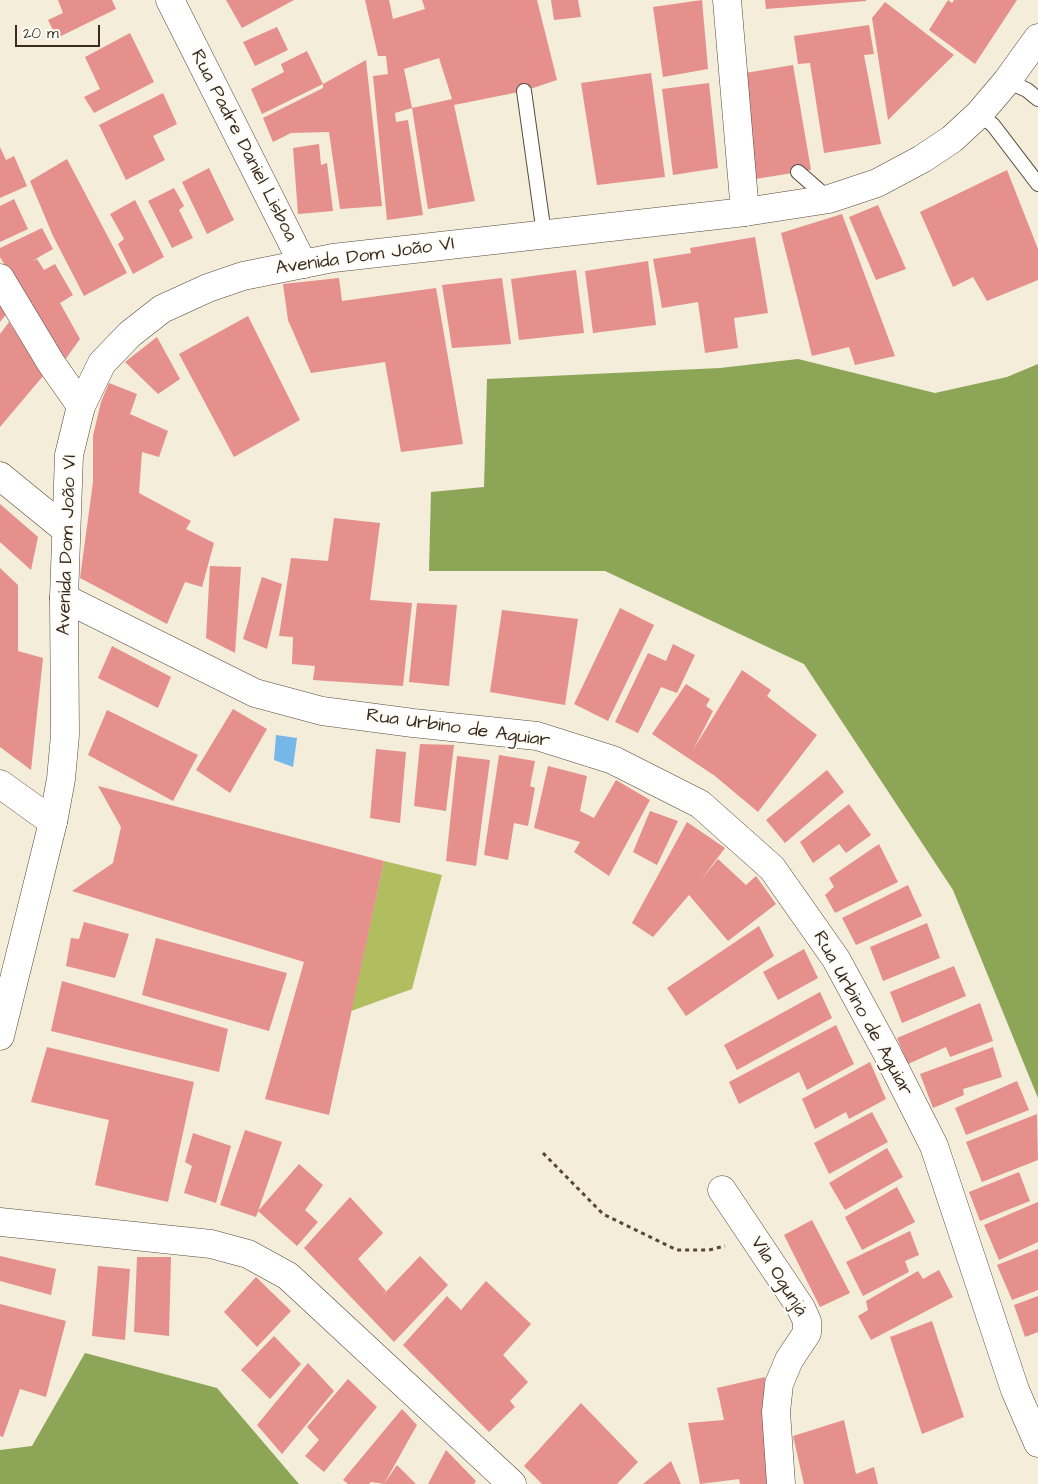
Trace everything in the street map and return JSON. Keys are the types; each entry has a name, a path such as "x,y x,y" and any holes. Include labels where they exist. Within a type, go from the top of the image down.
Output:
{"street":[{"name":"Rua Padre Daniel Lisboa","path":"170,0 303,264"},
{"path":"727,0 741,141 745,212"},
{"name":"Avenida Dom João VI","path":"0,1036 53,822 61,779 65,735 64,598 69,455 80,406 102,363 130,334 162,309 243,276 333,258 745,212 829,199 878,183 922,160 952,139 979,114 1007,81 1038,38"},
{"path":"0,278 46,355 80,406"},
{"path":"0,476 65,529"},
{"name":"Rua Urbino de Aguiar","path":"64,598 255,693 322,711 413,724 537,736 613,760 700,804 772,868 836,959 886,1051 934,1146 1015,1390 1038,1443"},
{"path":"0,784 53,822"},
{"name":"Vila Ogunjá","path":"722,1190 801,1308 807,1321 807,1333 789,1360 779,1384 776,1412 782,1484"},
{"path":"0,1222 211,1244 248,1254 288,1276 512,1484"}],"lane":[{"path":"1007,81 1027,90 1038,99"},
{"path":"524,91 544,234"},
{"path":"979,114 993,126 1038,184"},
{"path":"798,172 829,199"}],"path":[{"path":"543,1153 603,1214 677,1250 710,1250 754,1237"}],"green space":[{"path":"798,359 935,393 1007,377 1038,364 1038,1098 953,890 804,664 605,571 429,571 431,492 484,487 487,379 720,368"},
{"path":"384,861 442,875 412,989 351,1011"},
{"path":"85,1353 217,1388 299,1484 0,1484 0,1450 32,1446"}],"water":[{"path":"276,735 297,738 293,767 274,760"}],"building":[{"path":"58,0 112,0 116,9 57,38 48,20 63,13"},
{"path":"226,0 294,0 242,28"},
{"path":"365,0 389,0 393,19 425,9 422,0 537,0 557,80 524,91 454,105 475,201 428,209 412,108 395,113 396,122 408,120 423,215 387,220 373,76 388,74 386,56 378,56","holes":["439,58 452,99 412,108 404,69"]},
{"path":"551,0 578,0 581,17 554,20"},
{"path":"702,0 708,69 663,77 653,7"},
{"path":"765,0 866,0 866,1 766,9"},
{"path":"948,0 952,3 954,0 1017,0 975,64 929,30"},
{"path":"885,2 954,55 888,120 872,18"},
{"path":"869,25 874,54 864,55 881,144 824,153 810,63 798,64 794,36"},
{"path":"277,27 288,50 255,66 243,42"},
{"path":"130,33 154,82 94,113 84,97 100,89 85,57"},
{"path":"307,51 323,84 262,114 251,89 284,72 281,64"},
{"path":"366,60 382,206 340,209 329,132 291,133 273,142 263,118 323,88 323,84"},
{"path":"793,65 811,170 749,180 733,75"},
{"path":"651,73 665,177 597,185 581,83"},
{"path":"709,83 718,168 673,175 662,89"},
{"path":"163,93 177,124 153,136 165,160 126,180 99,125"},
{"path":"319,144 321,165 327,163 333,211 298,214 293,148"},
{"path":"0,147 6,160 14,156 27,186 0,198"},
{"path":"67,159 127,273 84,296 53,236 30,181"},
{"path":"209,168 234,220 207,234 182,182"},
{"path":"1007,170 1038,249 1038,280 987,301 973,277 953,287 920,212"},
{"path":"174,188 184,206 179,210 193,238 172,248 148,201"},
{"path":"14,199 28,229 0,242 0,206"},
{"path":"135,200 164,257 133,274 118,244 124,239 110,214"},
{"path":"878,205 906,269 876,280 849,217"},
{"path":"842,214 895,356 855,365 849,347 812,356 781,233"},
{"path":"42,228 53,249 32,261 37,259 44,270 55,264 73,295 60,303 80,339 62,364 0,257 0,248"},
{"path":"755,237 768,313 734,318 738,348 705,353 698,302 662,308 653,259 691,253 690,248"},
{"path":"648,261 656,325 593,333 585,271"},
{"path":"576,270 584,333 519,340 511,279"},
{"path":"339,278 342,301 436,288 463,444 401,452 385,362 311,373 288,320 283,284"},
{"path":"502,278 511,344 452,348 442,285"},
{"path":"0,297 8,312 0,322"},
{"path":"248,316 300,420 234,457 179,354"},
{"path":"9,322 43,376 0,427 0,334"},
{"path":"157,337 180,379 158,394 125,362"},
{"path":"109,383 137,394 130,414 168,431 159,457 142,452 139,493 191,521 186,529 214,543 202,587 185,582 167,624 80,578 93,482 93,436 101,402"},
{"path":"0,504 38,537 31,570 0,542"},
{"path":"334,518 380,523 370,600 412,603 403,686 313,680 315,666 292,664 293,637 279,636 291,558 328,561"},
{"path":"210,566 241,567 235,653 206,638"},
{"path":"0,568 18,585 18,651 43,658 31,770 0,747"},
{"path":"262,577 282,584 267,649 243,639"},
{"path":"417,603 457,605 449,686 409,682"},
{"path":"620,608 654,625 608,721 574,704"},
{"path":"502,610 578,619 565,705 490,692"},
{"path":"673,644 695,655 677,693 661,687 638,733 615,722 648,653 666,661"},
{"path":"112,646 171,677 158,708 98,678"},
{"path":"742,670 771,690 767,696 817,735 758,812 715,776 652,734 686,684 710,699 706,706 713,711 693,750"},
{"path":"233,709 267,729 230,793 196,770"},
{"path":"107,710 198,755 173,801 88,755"},
{"path":"420,744 454,745 446,811 414,806"},
{"path":"376,749 406,752 400,823 370,818"},
{"path":"499,755 535,761 530,786 535,788 528,826 514,823 508,860 484,855"},
{"path":"457,756 490,760 476,866 446,861"},
{"path":"548,766 587,776 580,811 594,818 616,780 650,800 609,876 574,852 580,842 534,828"},
{"path":"827,770 844,792 785,843 766,820"},
{"path":"98,786 384,861 329,1115 265,1099 304,962 72,891 113,863 121,827"},
{"path":"849,804 871,835 846,853 839,844 813,863 800,842"},
{"path":"650,811 678,821 657,865 633,852"},
{"path":"687,822 725,848 700,881 718,859 746,885 756,876 776,904 728,941 689,895 653,937 632,923"},
{"path":"879,844 898,882 835,913 825,895 834,887 829,878"},
{"path":"908,885 922,916 856,945 842,918"},
{"path":"84,922 129,934 115,978 66,966 71,938 79,939"},
{"path":"927,923 940,958 883,981 870,947"},
{"path":"759,926 774,956 686,1016 667,988"},
{"path":"156,938 287,973 269,1031 142,995"},
{"path":"804,949 818,978 778,1000 763,972"},
{"path":"954,966 966,996 902,1023 890,992"},
{"path":"62,981 228,1029 219,1072 51,1031"},
{"path":"820,992 832,1018 737,1070 724,1045"},
{"path":"980,1003 993,1041 950,1057 946,1047 908,1064 897,1038"},
{"path":"836,1025 854,1064 807,1090 799,1072 739,1104 729,1082"},
{"path":"47,1047 194,1082 168,1202 95,1185 109,1120 31,1102"},
{"path":"993,1047 1002,1077 963,1089 964,1095 933,1108 920,1074"},
{"path":"870,1062 886,1099 849,1119 846,1112 815,1129 802,1099"},
{"path":"1017,1081 1029,1110 966,1135 955,1108"},
{"path":"872,1112 888,1142 829,1174 814,1143"},
{"path":"1037,1114 1038,1160 982,1182 966,1142"},
{"path":"245,1130 282,1142 256,1217 220,1205"},
{"path":"193,1133 231,1146 216,1203 184,1193 192,1166 185,1162"},
{"path":"887,1148 903,1177 845,1210 829,1183"},
{"path":"299,1164 323,1185 305,1210 318,1222 297,1246 258,1211"},
{"path":"1019,1172 1030,1201 980,1221 969,1192"},
{"path":"897,1187 915,1222 862,1250 845,1217"},
{"path":"350,1197 383,1233 358,1259 386,1291 382,1296 420,1256 448,1285 394,1342 304,1248"},
{"path":"1038,1202 1038,1242 999,1260 984,1225"},
{"path":"812,1220 850,1293 820,1307 784,1235"},
{"path":"910,1231 919,1255 905,1261 909,1272 863,1296 846,1262"},
{"path":"1038,1249 1038,1290 1012,1300 997,1265"},
{"path":"0,1256 56,1269 51,1295 0,1281"},
{"path":"137,1257 171,1257 169,1336 134,1332"},
{"path":"98,1266 130,1269 125,1340 92,1336"},
{"path":"939,1270 953,1297 871,1340 858,1316 868,1310 866,1301 918,1271 923,1279"},
{"path":"256,1277 291,1311 257,1347 224,1312"},
{"path":"486,1281 531,1324 503,1355 528,1382 510,1401 515,1407 489,1432 403,1345 447,1296 461,1310"},
{"path":"1038,1296 1038,1332 1025,1337 1014,1305"},
{"path":"0,1304 66,1321 46,1397 20,1389 3,1437 0,1436"},
{"path":"932,1321 964,1417 922,1434 890,1337"},
{"path":"274,1336 301,1364 270,1399 241,1370"},
{"path":"308,1363 334,1391 282,1454 257,1425"},
{"path":"765,1377 763,1417 767,1484 740,1484 739,1479 700,1484 688,1423 724,1420 717,1388"},
{"path":"348,1379 377,1407 324,1472 305,1456 319,1440 307,1427"},
{"path":"581,1403 638,1462 617,1484 542,1484 524,1466"},
{"path":"402,1409 417,1425 384,1484 371,1482 369,1484 348,1484 343,1480"},
{"path":"844,1420 856,1474 874,1467 878,1484 804,1484 793,1436"},
{"path":"446,1450 476,1481 474,1484 428,1484"},
{"path":"671,1461 681,1484 643,1484"},
{"path":"397,1465 416,1484 384,1484"}]}
